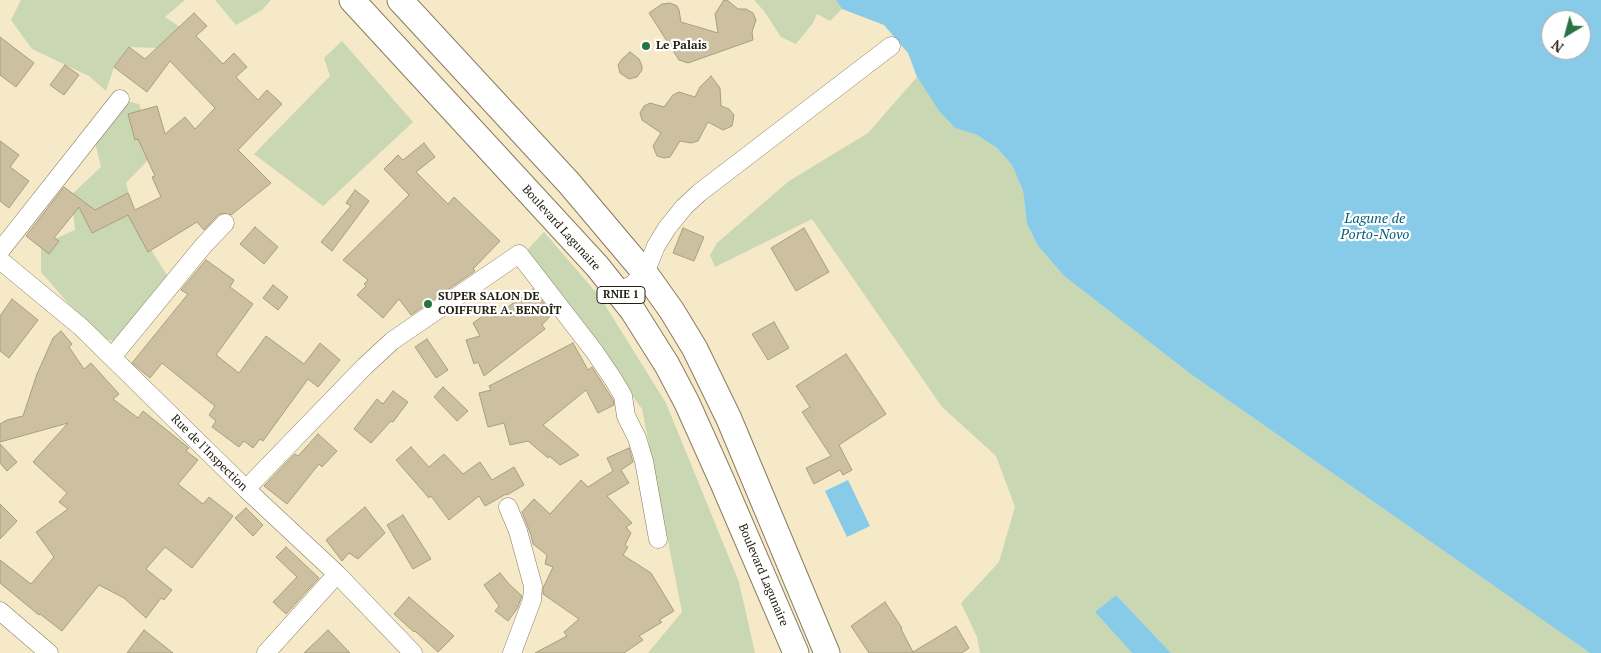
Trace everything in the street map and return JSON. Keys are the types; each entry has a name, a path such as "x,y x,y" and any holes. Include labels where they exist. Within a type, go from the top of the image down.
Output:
{"highway":[{"name":"Boulevard Lagunaire","path":"352,0 619,292 663,358 687,404 796,653"},
{"name":"RNIE 1","path":"400,0 569,183 645,273 672,311 713,384 757,483 827,653"}],"street":[{"path":"619,292 633,284 645,273 656,246 667,228 684,207 699,193 891,46"},
{"path":"0,251 120,99"},
{"path":"112,357 204,245 225,223"},
{"path":"246,489 365,366 392,341 519,254 594,351 623,396 626,416 644,461 658,539"},
{"name":"Rue de l'Inspection","path":"0,260 57,305 112,357 246,489 337,574 413,653"},
{"path":"508,507 518,531 533,586 532,600 512,653"},
{"path":"266,653 337,574"},
{"path":"0,611 50,653"}],"green space":[{"path":"21,0 185,0 165,17 180,27 157,48 129,47 114,67 106,91 89,76 32,49 11,20"},
{"path":"215,0 271,0 262,10 236,25"},
{"path":"754,0 836,0 842,9 830,21 817,14 813,23 796,44 781,37 764,11"},
{"path":"342,41 413,122 323,206 254,154 330,76 324,58"},
{"path":"917,77 939,111 955,128 977,135 997,148 1012,165 1023,191 1027,224 1038,246 1064,276 1192,375 1590,653 1171,653 1116,595 1095,612 1132,653 980,653 977,637 961,603 999,562 1015,507 996,456 942,407 812,219 715,267 710,255 717,243 789,181 868,133"},
{"path":"120,99 139,104 152,140 149,159 126,183 134,213 153,253 172,283 124,343 104,339 68,303 41,272 41,245 75,230 71,195 101,167 93,134"},
{"path":"544,232 600,297 666,403 739,582 755,653 648,653 682,612 642,409 527,250"}],"water":[{"name":"Lagune de Porto-Novo","path":"836,0 1601,0 1601,653 1590,653 1192,375 1064,276 1038,246 1027,224 1023,191 1012,165 997,148 977,135 955,128 939,111 917,77 908,53 884,25 842,9"},
{"path":"848,480 870,526 847,537 825,491"},
{"path":"1116,595 1171,653 1132,653 1095,612"}],"building":[{"path":"724,0 727,0 738,9 746,9 753,13 756,20 752,32 753,40 688,63 679,60 649,13 662,4 670,3 677,6 681,22 718,33 715,14"},
{"path":"194,13 207,26 196,36 223,64 234,53 247,67 236,77 258,100 267,90 282,104 238,150 271,183 231,215 222,213 218,215 204,230 197,222 148,252 128,215 92,233 79,207 54,238 59,241 49,254 26,236 64,187 95,210 128,193 135,210 161,197 152,177 155,176 138,139 135,140 128,114 157,106 165,134 185,117 195,129 215,108 170,61 147,92 114,67 129,47 145,59"},
{"path":"0,37 34,63 16,87 0,75"},
{"path":"630,52 639,59 642,70 637,77 629,79 620,73 618,65"},
{"path":"65,65 79,75 64,95 50,85"},
{"path":"711,76 720,88 721,106 729,109 734,115 732,126 723,130 708,122 698,141 691,143 680,141 670,157 657,156 653,146 661,133 642,120 640,113 644,106 650,103 664,107 673,95 679,92 695,97 700,87"},
{"path":"0,141 19,155 10,167 29,181 9,208 0,201"},
{"path":"424,143 435,157 416,172 448,204 454,197 500,241 473,269 475,271 411,315 399,299 383,318 357,295 366,286 364,284 368,280 343,260 409,195 384,169 398,155 403,160"},
{"path":"355,190 369,201 332,251 321,242 351,206 346,203"},
{"path":"255,227 278,247 264,264 240,244"},
{"path":"683,228 704,237 694,261 673,253"},
{"path":"804,228 829,272 796,291 771,248"},
{"path":"206,260 234,280 230,287 253,304 216,355 239,373 266,336 304,364 320,343 340,360 318,387 308,379 263,441 260,439 253,448 244,441 239,447 212,427 216,421 209,415 215,406 162,363 150,378 132,363 188,294 181,290"},
{"path":"273,285 288,297 278,310 263,298"},
{"path":"533,289 552,314 542,325 545,329 484,376 478,362 474,364 466,340 480,336 473,323 491,310 495,317 521,297 523,300"},
{"path":"12,299 38,320 9,358 0,351 0,316"},
{"path":"774,322 789,348 768,360 752,334"},
{"path":"61,331 72,344 69,347 84,369 91,363 119,394 113,399 138,418 143,411 189,448 186,451 198,460 178,484 203,504 209,497 233,516 192,568 165,547 146,569 172,590 164,600 161,598 146,618 124,598 99,585 62,631 0,583 0,560 31,584 54,557 36,532 68,509 59,502 67,493 33,462 68,423 0,442 0,424 23,416 37,374 53,338"},
{"path":"427,339 448,370 436,378 415,347"},
{"path":"573,343 588,370 592,367 613,400 614,405 598,413 586,390 543,425 579,455 560,465 549,456 548,458 528,441 510,445 504,423 488,427 479,393 491,390 489,386"},
{"path":"846,354 886,414 839,445 852,470 843,475 840,470 814,484 806,468 831,456 802,412 810,407 796,386"},
{"path":"443,387 468,411 457,421 434,397"},
{"path":"393,391 408,402 393,422 391,421 371,443 354,429 377,399 383,404"},
{"path":"318,434 337,451 322,467 319,464 287,504 264,486 295,454 298,456"},
{"path":"0,444 17,462 7,471 0,463"},
{"path":"411,447 429,467 444,454 463,474 480,462 492,480 514,467 524,485 485,506 479,496 449,520 431,496 429,498 396,460"},
{"path":"629,448 633,462 621,470 629,483 607,496 632,523 626,527 631,533 625,545 628,547 623,555 651,573 674,611 659,620 662,622 639,636 643,640 624,653 535,653 567,636 564,632 579,619 543,594 543,588 553,567 545,564 547,555 533,544 522,512 534,499 550,514 581,480 588,487 613,471 607,458"},
{"path":"0,504 17,521 0,539"},
{"path":"365,507 385,533 358,559 349,553 342,561 326,540"},
{"path":"246,508 263,525 253,536 235,518"},
{"path":"403,515 431,559 413,569 387,525"},
{"path":"286,547 319,578 286,614 273,602 297,577 276,557"},
{"path":"500,573 522,596 517,609 508,621 495,611 499,606 484,585"},
{"path":"409,597 454,636 438,652 394,614"},
{"path":"885,602 902,628 913,652 956,626 969,648 962,653 869,653 851,626"},
{"path":"144,630 173,653 127,653"},
{"path":"328,630 350,653 304,653"}],"place":[{"name":"Le Palais","path":"646,46"},
{"name":"SUPER SALON DE COIFFURE A. BENOÎT","path":"428,304"}]}
